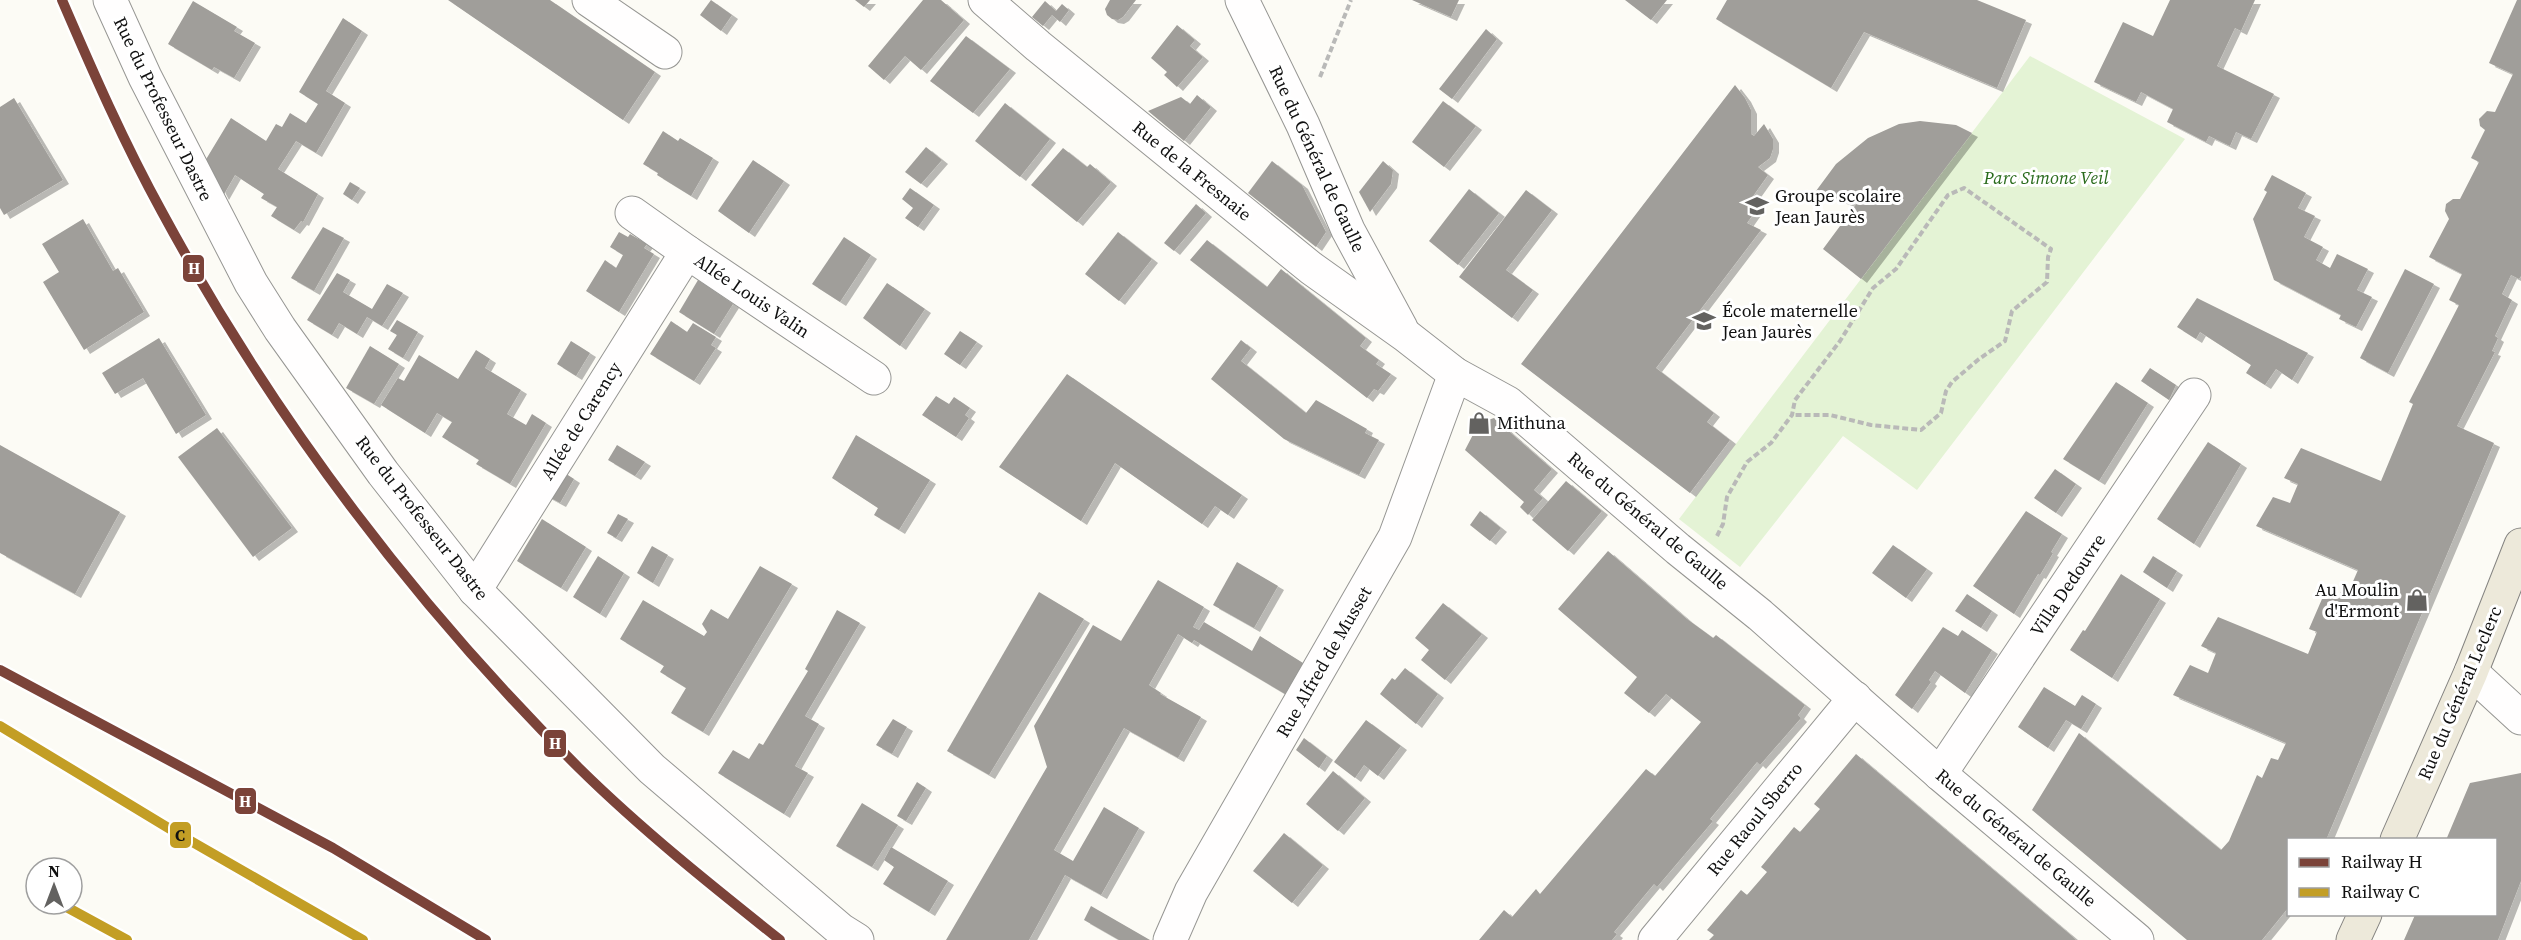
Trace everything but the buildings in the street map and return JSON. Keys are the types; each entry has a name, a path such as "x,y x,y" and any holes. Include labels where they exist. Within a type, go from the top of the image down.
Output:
{"main road":[{"name":"Rue du Général Leclerc","path":"2398,838 2471,672 2521,545"},
{"path":"2354,940 2365,916"}],"street":[{"name":"Rue du Professeur Dastre","path":"110,0 145,77 251,283 280,329 383,473 475,590 652,769 841,930 857,940"},
{"path":"589,0 665,52"},
{"name":"Rue de la Fresnaie","path":"985,0 1311,268 1405,335"},
{"name":"Rue du Général de Gaulle","path":"1242,0 1303,125 1348,230 1405,335 1455,374 1508,403 2137,940"},
{"name":"Allée Louis Valin","path":"632,213 874,378"},
{"name":"Allée de Carency","path":"475,590 687,252"},
{"name":"Rue Alfred de Musset","path":"1170,940 1191,892 1395,537 1455,374"},
{"name":"Villa Dedouvre","path":"1940,774 2194,395"},
{"path":"2471,672 2521,718"},
{"name":"Rue Raoul Sberro","path":"1655,940 1855,698"}],"path":[{"path":"1303,125 1308,105 1351,0"},
{"path":"1713,541 1723,524 1727,497 1747,462 1771,443 1792,415 1795,400 1840,341 1873,288 1896,269 1948,195 1964,188 2051,249 2048,257 2047,282 2012,311 2005,341 1952,382 1946,391 1941,413 1921,430 1871,424 1830,415 1792,415"}],"green space":[{"name":"Parc Simone Veil","path":"2030,56 2185,139 1917,490 1843,436 1740,567 1679,519"}],"rail line":[{"name":"H","path":"62,0 135,160 205,288 299,435 350,505 460,641 579,768 652,835 780,940"},
{"name":"H","path":"0,670 333,848 486,940"},
{"name":"C","path":"0,726 175,832 363,940"},
{"name":"C","path":"83,916 127,940"}],"place":[{"name":"Groupe scolaire Jean Jaurès","path":"1757,206"},
{"name":"École maternelle Jean Jaurès","path":"1704,321"},
{"name":"Mithuna","path":"1479,423"},
{"name":"Au Moulin d'Ermont","path":"2417,600"}]}
